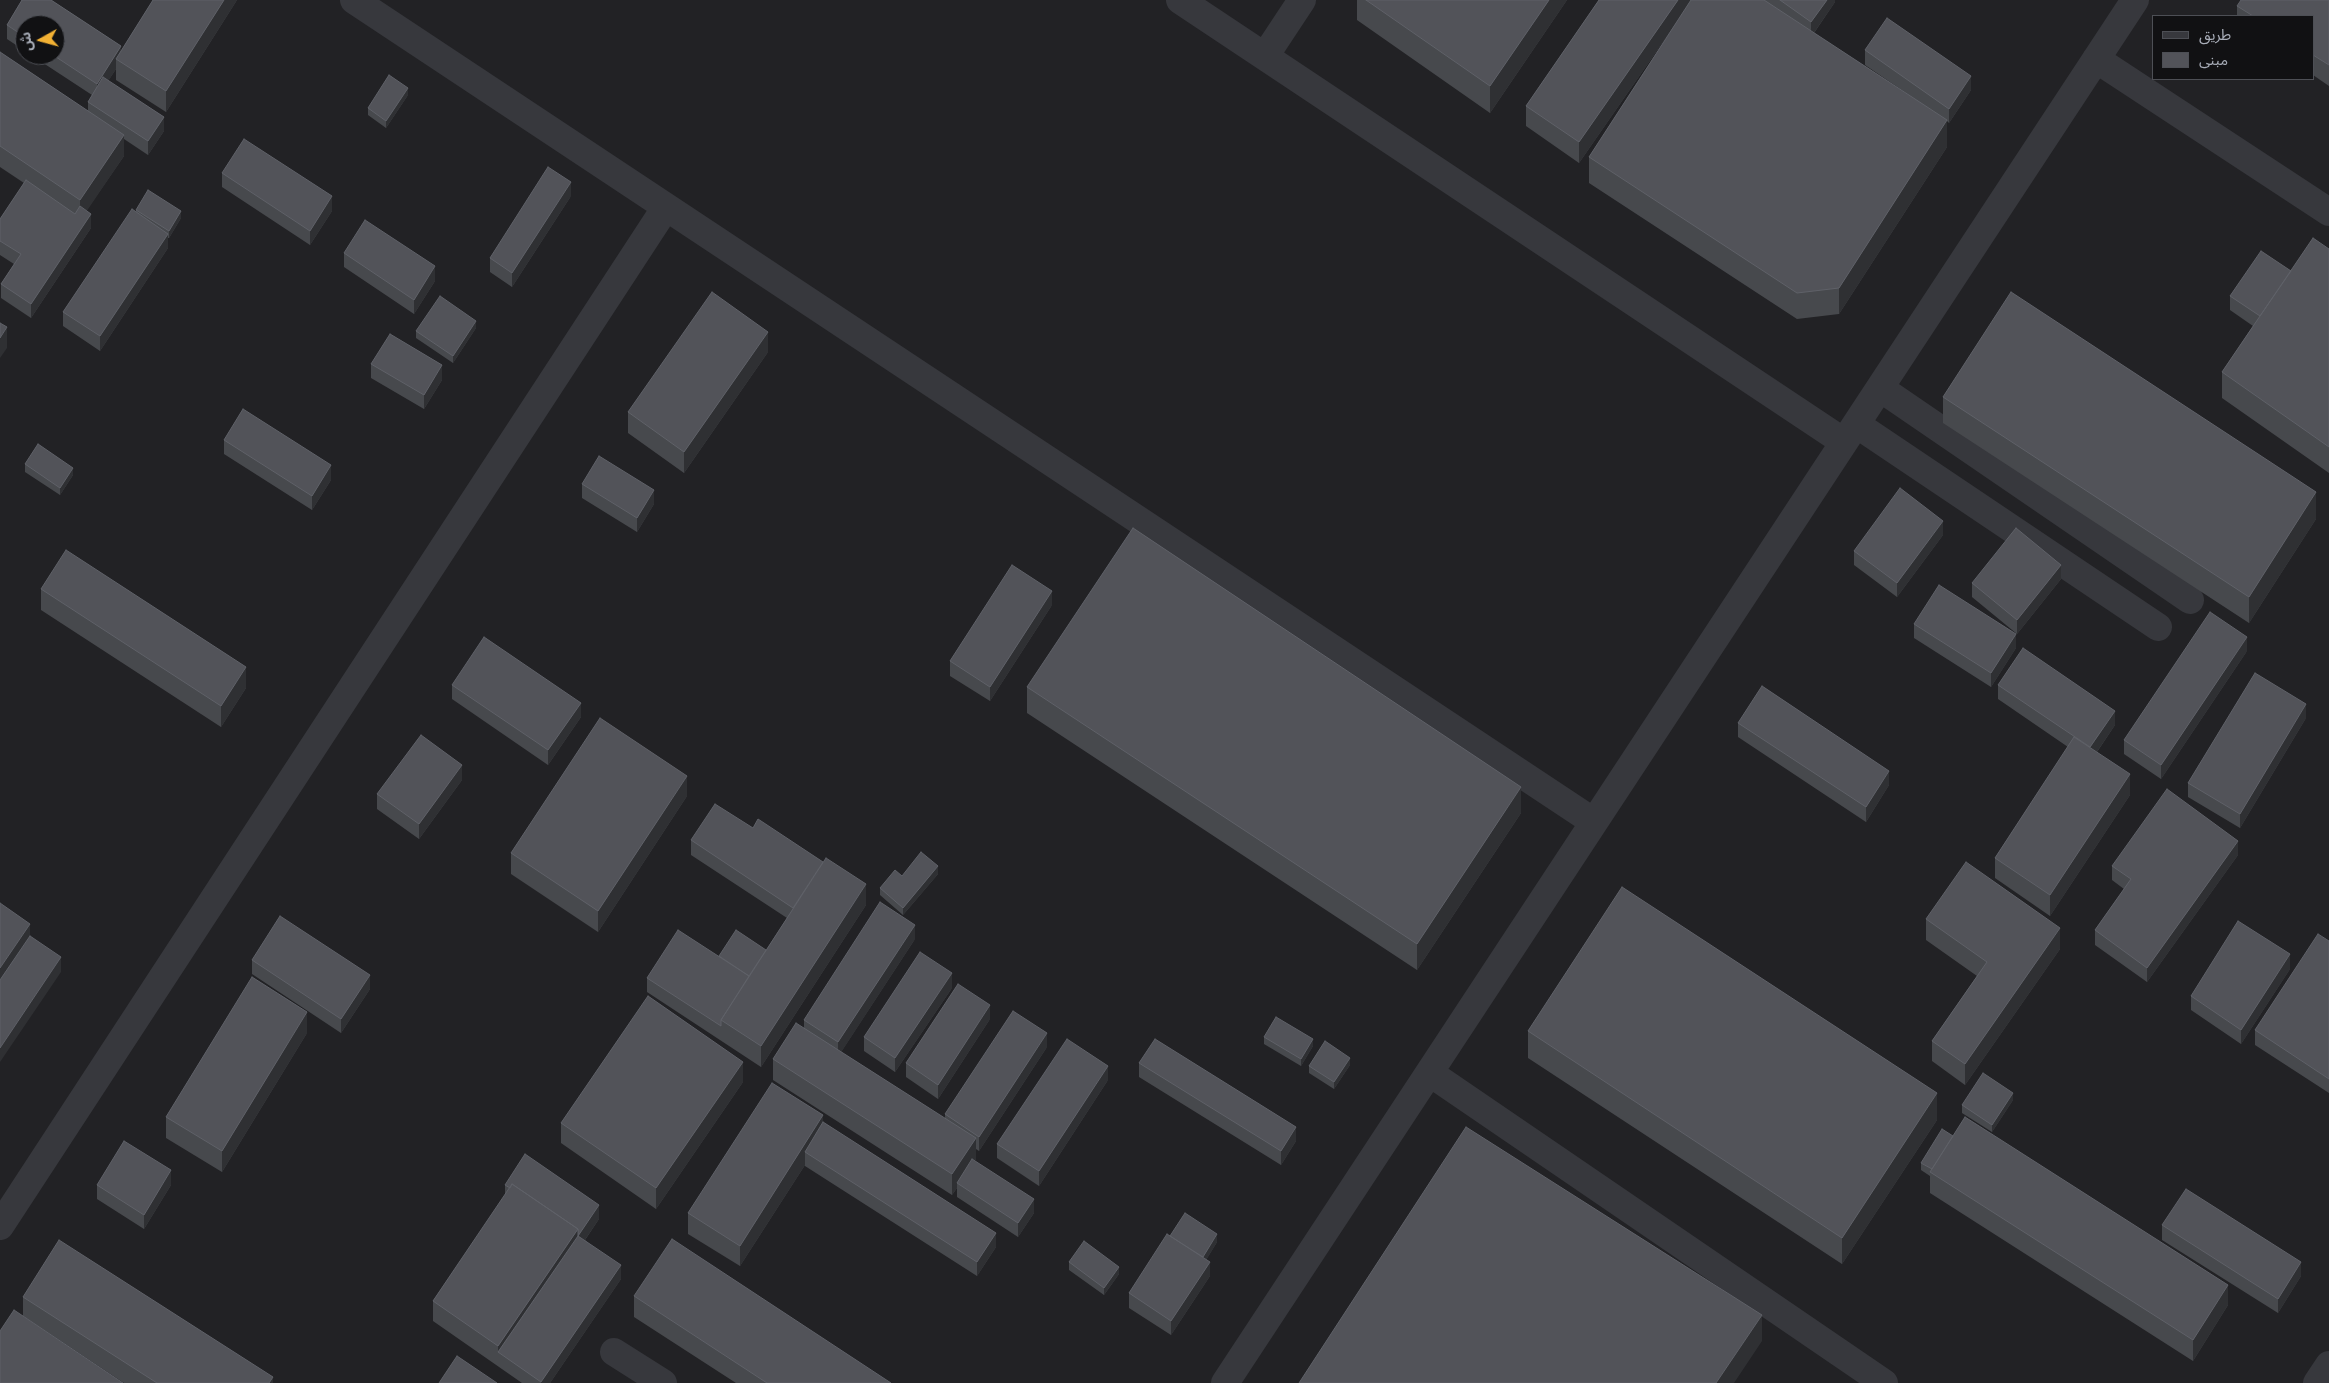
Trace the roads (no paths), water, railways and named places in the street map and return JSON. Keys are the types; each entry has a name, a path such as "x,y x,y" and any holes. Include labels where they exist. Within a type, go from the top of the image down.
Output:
{"street":[{"path":"354,0 1594,822"},
{"path":"1180,0 1850,433 2158,627"},
{"path":"1265,56 1302,0"},
{"path":"1226,1383 2135,0"},
{"path":"2096,59 2329,212"},
{"path":"0,1226 666,207"},
{"path":"1880,388 2190,600"},
{"path":"1430,1073 1884,1383"},
{"path":"614,1352 663,1383"},
{"path":"2317,1383 2329,1365"}]}
